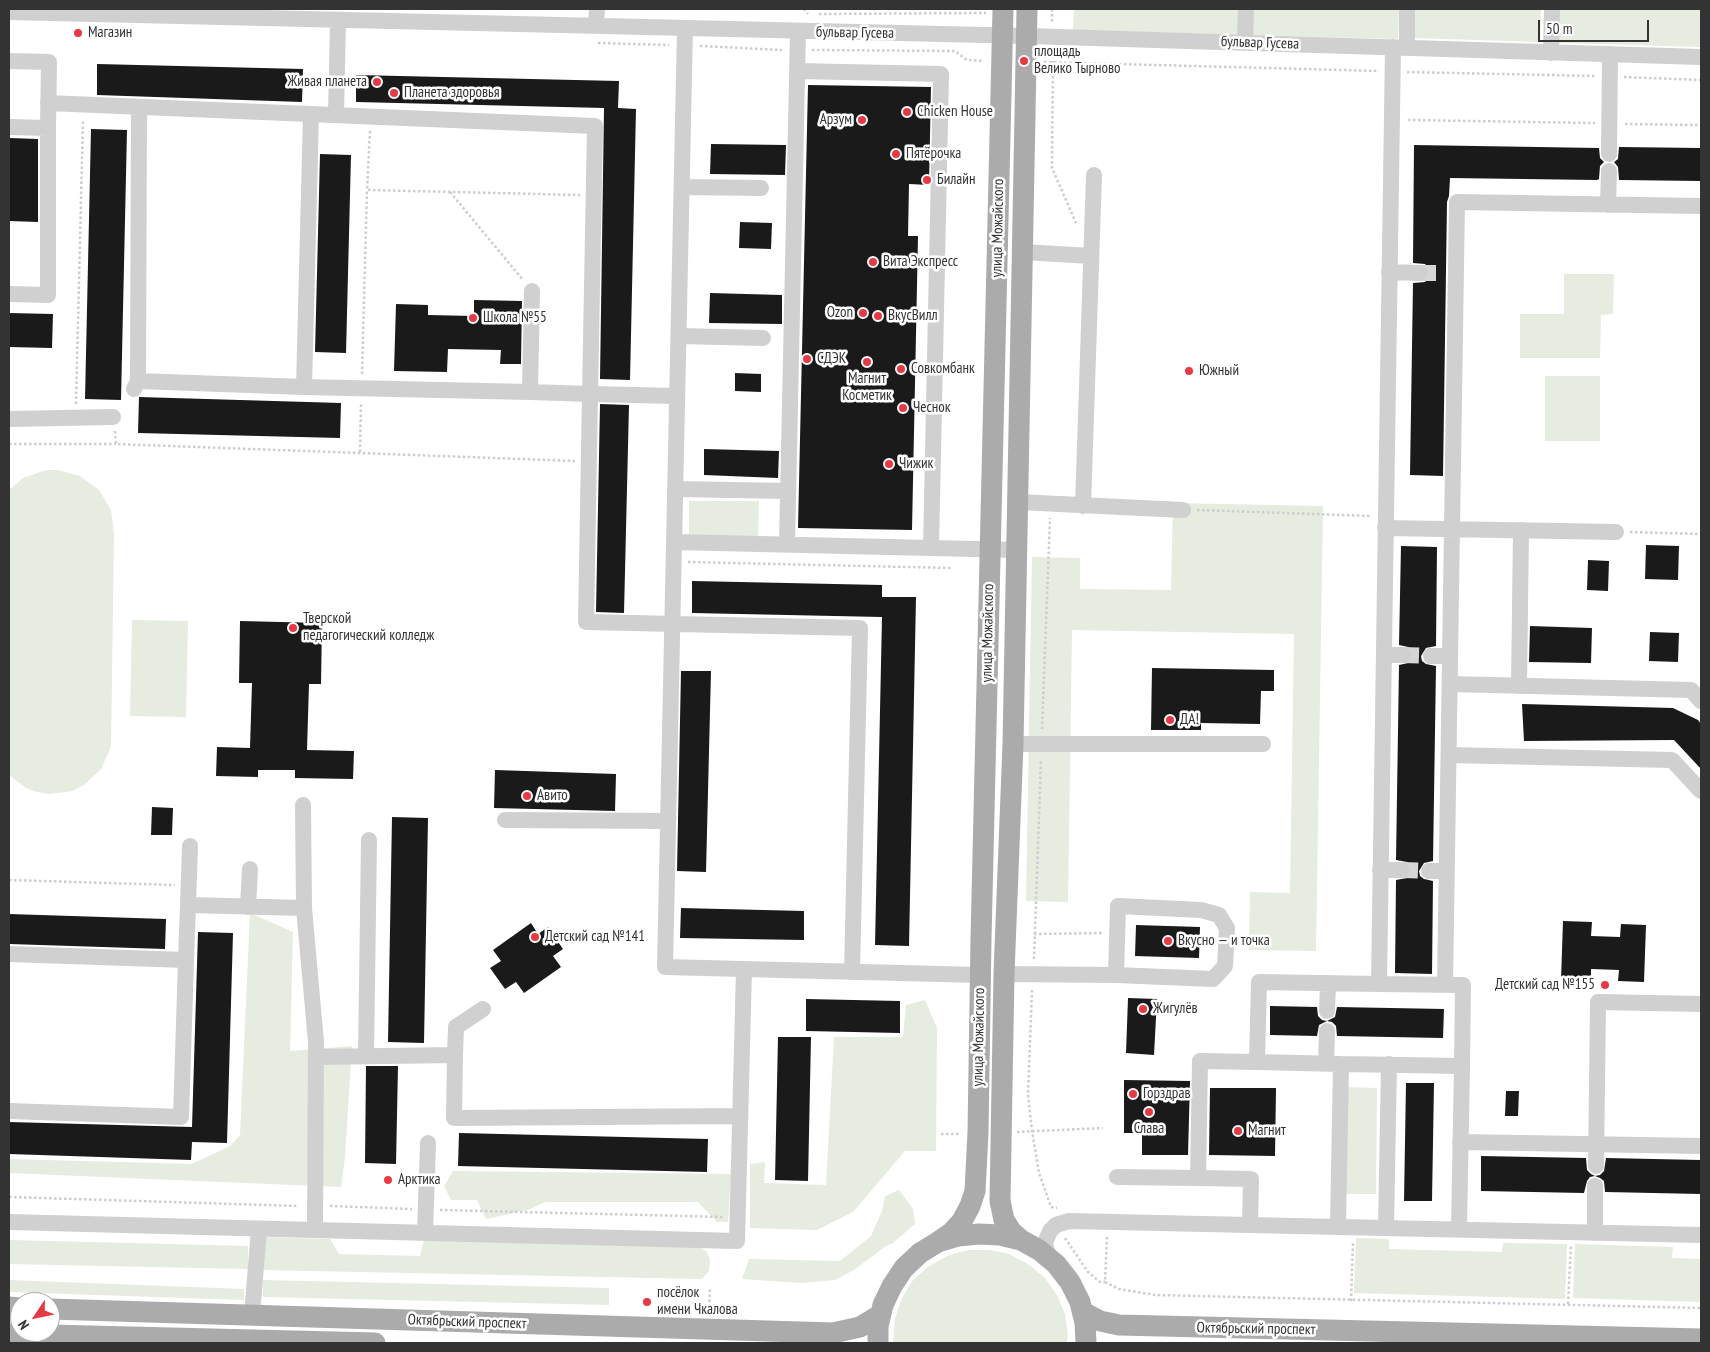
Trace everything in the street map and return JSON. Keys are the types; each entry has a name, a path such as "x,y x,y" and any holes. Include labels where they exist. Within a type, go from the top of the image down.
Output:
{"main road":[{"name":"улица Можайского","path":"878,1343 880,1316 887,1295 898,1277 912,1260 957,1227 970,1206 975,1191 978,1133 980,975 1003,9"},
{"name":"улица Можайского","path":"1021,1240 1008,1226 1000,1207 1000,1132 1013,744 1028,9"},
{"path":"938,1242 958,1236 1000,1235 1021,1240 1048,1256 1070,1282 1083,1312 1086,1343"},
{"name":"Октябрьский проспект","path":"60,1309 833,1333 860,1327 880,1316"},
{"name":"Октябрьский проспект","path":"1083,1312 1100,1321 1119,1325 1701,1339"},
{"path":"9,1334 375,1343"}],"street":[{"path":"596,26 597,9"},
{"path":"1245,43 1246,9"},
{"path":"1379,984 1392,71 1400,48 1407,9"},
{"path":"1552,9 1552,53"},
{"name":"бульвар Гусева","path":"9,12 165,12 338,20 1027,36 1701,57"},
{"path":"336,115 338,20"},
{"path":"685,28 665,967 980,975"},
{"path":"787,544 798,31"},
{"path":"1609,154 1610,54"},
{"path":"9,61 49,62 48,295 9,294"},
{"path":"797,71 941,74 931,548"},
{"path":"48,103 595,126 586,622 860,628 852,972"},
{"path":"139,107 136,385 361,388 677,396"},
{"path":"304,387 312,114"},
{"path":"9,128 48,128"},
{"path":"1608,171 1608,205"},
{"path":"1083,506 1094,175"},
{"path":"682,187 761,188"},
{"path":"1445,985 1452,529 1449,273 1457,202 1701,206"},
{"path":"1023,252 1091,256"},
{"path":"1389,272 1420,273"},
{"path":"530,392 532,291"},
{"path":"678,336 762,338"},
{"path":"9,418 113,417"},
{"path":"675,489 788,491"},
{"path":"1018,502 1183,510"},
{"path":"1386,522 1452,529 1616,532"},
{"path":"1519,686 1521,530"},
{"path":"674,542 1017,550"},
{"path":"1384,655 1403,655"},
{"path":"1431,656 1450,656"},
{"path":"1450,684 1691,690 1701,701"},
{"path":"1013,744 1263,744"},
{"path":"1449,755 1672,760 1701,791"},
{"path":"303,805 304,908 316,1042 315,1230"},
{"path":"505,820 668,821"},
{"path":"366,1056 369,840"},
{"path":"9,1111 181,1118 190,846"},
{"path":"248,907 250,869"},
{"path":"1380,870 1402,870"},
{"path":"1429,871 1447,871"},
{"path":"188,905 304,908"},
{"path":"1004,974 1033,973 1213,979 1225,966 1227,928 1219,915 1202,910 1118,906 1116,975"},
{"path":"9,954 186,960"},
{"path":"9,1222 738,1241 744,969"},
{"path":"1258,1062 1259,982 1463,985 1459,1229"},
{"path":"1327,1011 1328,983"},
{"path":"1596,1166 1598,1002 1701,1004"},
{"path":"483,1010 456,1027 454,1118 740,1116"},
{"path":"1327,1031 1334,1063 1346,1227"},
{"path":"316,1056 455,1055"},
{"path":"1198,1178 1200,1061 1462,1066"},
{"path":"1386,1228 1389,1064"},
{"path":"425,1233 428,1142"},
{"path":"1460,1142 1701,1146"},
{"path":"1117,1177 1251,1179 1250,1224"},
{"path":"1595,1186 1595,1232"},
{"path":"1048,1256 1045,1248 1046,1239 1058,1216 1069,1221 1701,1235"},
{"path":"252,1315 259,1229"}],"path":[{"path":"804,9 807,14 905,15 967,13"},
{"path":"905,9 905,15"},
{"path":"1052,9 1052,168 1079,230"},
{"path":"967,60 1002,61"},
{"path":"1026,61 1701,80"},
{"path":"75,418 84,104"},
{"path":"360,452 370,117"},
{"path":"1400,120 1701,125"},
{"path":"367,190 594,195"},
{"path":"449,191 532,291"},
{"path":"113,417 116,444"},
{"path":"9,444 116,444 589,462"},
{"path":"1183,510 1386,522"},
{"path":"1616,532 1701,534"},
{"path":"674,562 952,568"},
{"path":"9,880 189,885"},
{"path":"1034,934 1117,933"},
{"path":"1033,973 1028,1094 1039,1173 1051,1207 1058,1216 1068,1244 1088,1272 1100,1282 1105,1282 1119,1289 1155,1295 1701,1308"},
{"path":"1000,1132 1103,1128"},
{"path":"941,1134 978,1133"},
{"path":"9,1197 738,1218"},
{"path":"1051,1207 1058,1216"},
{"path":"1105,1282 1107,1221"},
{"path":"1346,1227 1351,1301"},
{"path":"1568,1304 1571,1232"}],"shaded area":[{"path":"1074,9 1399,9 1398,39 1073,30"},
{"path":"1415,9 1541,9 1540,42 1414,38"},
{"path":"1557,9 1701,9 1701,47 1557,43"},
{"path":"1564,274 1614,274 1613,314 1601,315 1600,358 1520,358 1520,314 1564,314"},
{"path":"1545,376 1600,376 1600,441 1545,441"},
{"path":"46,470 58,470 80,476 99,490 111,510 114,533 111,747 101,769 84,785 73,791 49,794 26,788 9,775 9,490 23,478"},
{"path":"689,501 759,501 758,538 689,537"},
{"path":"1173,503 1323,506 1316,951 1249,950 1250,892 1290,893 1294,634 1072,630 1068,902 1026,901 1032,557 1080,558 1080,589 1171,590"},
{"path":"132,620 188,621 186,717 130,716"},
{"path":"250,913 293,932 290,1051 352,1046 345,1157 341,1187 9,1173 9,1159 192,1164 230,1146 240,1135"},
{"path":"925,1000 937,1028 936,1151 905,1151 853,1212 817,1230 750,1228 750,1164 765,1162 764,1183 826,1185 834,1037 903,1037 906,1005"},
{"path":"1344,1087 1377,1088 1376,1194 1343,1194"},
{"path":"453,1171 731,1174 728,1222 717,1222 698,1202 545,1202 528,1210 486,1219 477,1200 451,1200 444,1186"},
{"path":"899,1190 913,1209 915,1224 893,1243 886,1246 854,1270 835,1280 802,1283 742,1279 749,1259 840,1261 871,1236 882,1211 885,1196"},
{"path":"264,1237 330,1239 339,1254 420,1256 424,1240 699,1246 707,1252 710,1260 709,1271 702,1279 261,1270"},
{"path":"1356,1238 1389,1239 1389,1249 1502,1252 1503,1243 1567,1244 1565,1299 1354,1293"},
{"path":"9,1240 248,1246 248,1269 9,1264"},
{"path":"1575,1244 1673,1247 1672,1258 1701,1259 1701,1302 1573,1298"},
{"path":"968,1250 989,1250 1009,1254 1028,1264 1045,1278 1057,1295 1065,1314 1068,1335 1067,1343 893,1343 895,1318 902,1298 913,1280 929,1266 947,1256"},
{"path":"9,1280 244,1289 244,1300 60,1294 60,1292 9,1292"},
{"path":"263,1280 609,1288 609,1305 263,1297"}],"building":[{"path":"97,64 303,69 302,102 97,95"},
{"path":"356,75 619,81 618,108 636,109 630,380 600,379 604,108 356,102"},
{"path":"808,85 931,87 929,185 909,184 908,236 918,236 912,530 798,528"},
{"path":"91,129 127,130 121,400 85,399"},
{"path":"9,138 38,139 38,222 9,221"},
{"path":"711,144 786,145 785,175 710,174"},
{"path":"1414,145 1599,148 1600,158 1604,162 1600,166 1599,179 1597,180 1450,178 1447,202 1443,476 1410,475 1413,283 1425,282 1429,278 1430,273 1429,268 1425,264 1413,263"},
{"path":"1619,147 1701,148 1701,181 1619,180 1618,167 1614,162 1618,159"},
{"path":"320,154 351,155 346,353 315,352"},
{"path":"740,222 772,223 771,249 739,248"},
{"path":"710,293 782,295 782,324 709,323"},
{"path":"474,300 522,301 521,364 500,364 501,350 448,349 447,372 394,371 396,304 428,305 428,315 474,316"},
{"path":"9,313 53,314 52,348 9,347"},
{"path":"735,373 761,374 761,392 735,391"},
{"path":"139,397 341,403 340,438 138,433"},
{"path":"600,404 629,405 624,613 596,612"},
{"path":"704,449 779,451 778,478 704,475"},
{"path":"1646,545 1679,546 1678,580 1645,579"},
{"path":"1401,546 1437,547 1436,646 1426,648 1421,656 1422,661 1426,664 1436,666 1433,861 1424,863 1419,871 1420,876 1424,879 1433,881 1432,974 1395,973 1396,880 1407,878 1412,870 1411,865 1407,862 1396,860 1399,665 1408,663 1413,655 1412,650 1408,647 1399,645"},
{"path":"1588,560 1609,561 1608,591 1587,590"},
{"path":"692,581 882,585 882,597 916,597 909,946 875,945 882,617 692,613"},
{"path":"240,621 322,623 321,684 309,684 307,750 354,751 353,779 295,778 295,770 258,770 258,777 216,776 217,747 250,748 252,683 239,683"},
{"path":"1530,626 1592,628 1591,663 1529,662"},
{"path":"1650,632 1679,633 1678,662 1649,661"},
{"path":"1152,668 1274,670 1274,691 1261,691 1260,724 1201,723 1201,730 1151,730"},
{"path":"681,671 711,671 706,872 677,871"},
{"path":"1522,704 1673,708 1698,720 1701,724 1701,769 1674,740 1524,741"},
{"path":"495,770 616,774 615,811 494,808"},
{"path":"152,807 173,808 172,835 151,835"},
{"path":"392,817 428,818 424,1043 388,1042"},
{"path":"681,908 804,911 804,940 680,938"},
{"path":"9,914 166,919 165,949 9,944"},
{"path":"1563,921 1592,922 1591,936 1620,937 1621,924 1646,925 1644,982 1618,981 1619,970 1591,969 1591,981 1561,980"},
{"path":"531,923 538,934 548,927 563,949 553,956 561,967 524,993 516,982 505,989 490,968 501,961 493,950"},
{"name":"Вкусно — и точка","path":"1136,925 1200,927 1199,958 1135,956"},
{"path":"198,932 233,933 227,1143 192,1142 191,1160 9,1154 9,1122 192,1127"},
{"path":"1128,998 1157,999 1154,1055 1126,1053"},
{"path":"806,999 900,1001 900,1033 806,1031"},
{"path":"1270,1006 1317,1007 1318,1016 1322,1020 1327,1021 1319,1025 1317,1036 1270,1035"},
{"path":"1337,1007 1444,1009 1443,1038 1337,1036 1336,1026 1332,1022 1327,1021 1335,1017"},
{"path":"778,1037 811,1037 808,1181 775,1180"},
{"path":"366,1066 398,1066 396,1164 365,1163"},
{"path":"1124,1080 1190,1081 1188,1155 1142,1155 1142,1133 1124,1133"},
{"path":"1406,1083 1434,1083 1432,1201 1404,1201"},
{"path":"1210,1088 1276,1088 1275,1156 1209,1155"},
{"path":"1506,1091 1519,1091 1518,1116 1505,1116"},
{"path":"459,1133 708,1139 707,1172 458,1166"},
{"path":"1481,1156 1586,1158 1587,1170 1595,1176 1590,1177 1587,1181 1584,1193 1481,1191"},
{"path":"1606,1158 1701,1160 1701,1194 1605,1192 1604,1181 1595,1176 1600,1175 1604,1171"}],"tunnel":[{"path":"1420,273 1441,273"},
{"path":"1403,655 1431,656"},
{"path":"1402,870 1429,871"}],"place":[{"name":"Магазин","path":"78,33"},
{"name":"площадь Велико Тырново","path":"1024,61"},
{"name":"Живая планета","path":"377,82"},
{"name":"Планета здоровья","path":"394,93"},
{"name":"Chicken House","path":"907,112"},
{"name":"Арзум","path":"862,120"},
{"name":"Пятёрочка","path":"896,154"},
{"name":"Билайн","path":"927,180"},
{"name":"Вита Экспресс","path":"873,262"},
{"name":"Ozon","path":"863,313"},
{"name":"ВкусВилл","path":"878,316"},
{"name":"Школа №55","path":"473,318"},
{"name":"СДЭК","path":"807,359"},
{"name":"Магнит Косметик","path":"867,362"},
{"name":"Совкомбанк","path":"901,369"},
{"name":"Южный","path":"1189,371"},
{"name":"Чеснок","path":"903,408"},
{"name":"Чижик","path":"889,464"},
{"name":"Тверской педагогический колледж","path":"293,628"},
{"name":"ДА!","path":"1170,720"},
{"name":"Авито","path":"527,796"},
{"name":"Детский сад №141","path":"535,937"},
{"name":"Вкусно — и точка","path":"1168,941"},
{"name":"Детский сад №155","path":"1605,985"},
{"name":"Жигулёв","path":"1143,1009"},
{"name":"Горздрав","path":"1133,1094"},
{"name":"Слава","path":"1149,1112"},
{"name":"Магнит","path":"1238,1131"},
{"name":"Арктика","path":"388,1180"},
{"name":"посёлок имени Чкалова","path":"647,1302"}]}
